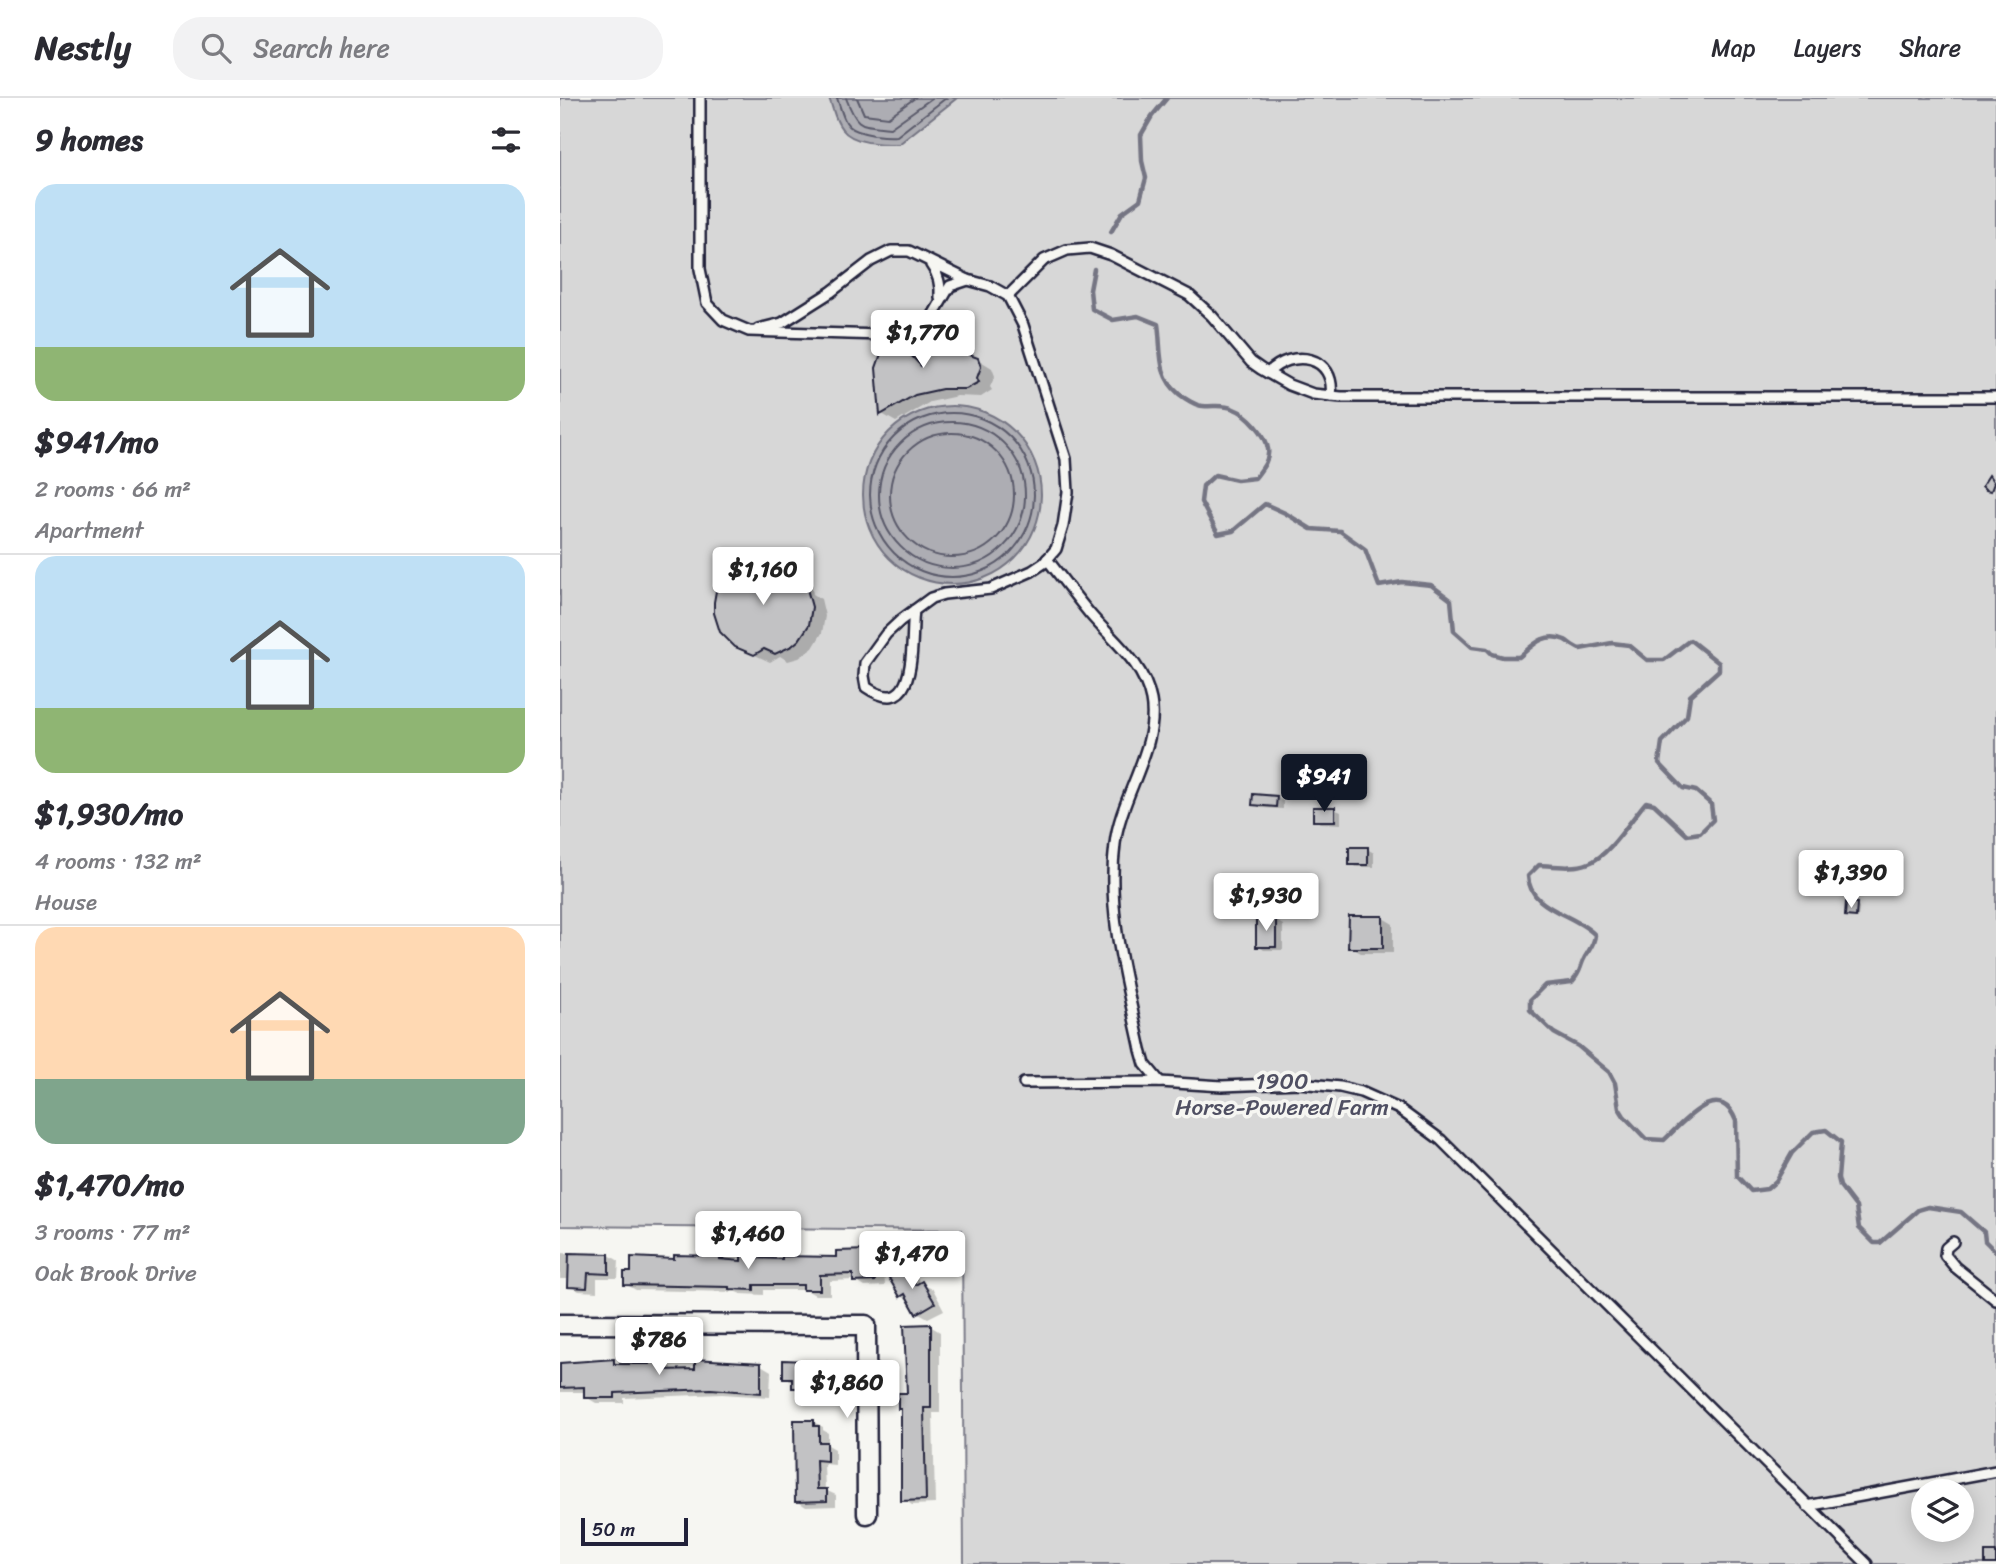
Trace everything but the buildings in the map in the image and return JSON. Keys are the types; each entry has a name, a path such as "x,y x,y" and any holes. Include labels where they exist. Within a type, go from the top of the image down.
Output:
{"street":[{"path":"560,1324 866,1325 867,1514"}],"lane":[{"path":"701,98 702,284 708,303 723,320 749,331 883,335 914,330 932,317 950,286 968,280"},
{"path":"1008,296 1044,260 1067,250 1090,248 1111,255 1189,295 1212,316 1251,362 1268,373 1313,394 1331,396 1996,397"},
{"path":"749,331 782,323 831,292 870,261 891,251 909,251 1008,296 1023,325 1066,459 1068,492 1063,526 1056,549 1032,571 991,589 931,598 914,610 886,634 865,663 863,676 866,687 879,696 895,695 905,687 912,659 914,610"},
{"path":"925,259 936,271 941,286 940,300"},
{"path":"1268,373 1285,360 1308,360 1321,365 1329,373 1331,396"},
{"path":"1973,398 1996,391"},
{"path":"1047,559 1091,615 1132,659 1142,674 1151,699 1149,740 1122,813 1115,844 1113,898 1140,1050 1145,1064 1160,1082"},
{"path":"1024,1083 1160,1082 1222,1086 1299,1083 1361,1092 1399,1109 1441,1140 1867,1564"},
{"path":"1953,1242 1946,1248 1945,1255 1955,1267 1996,1300"},
{"path":"1807,1506 1996,1471"}],"green space":[{"name":"1900 Horse-Powered Farm","path":"560,98 1996,98 1996,1564 964,1564 962,1230 560,1226"}],"water":[{"path":"829,98 957,98 899,144 884,144 853,138 847,134 838,122"},
{"path":"952,406 986,413 1015,432 1034,461 1041,495 1034,529 1015,558 986,577 952,584 918,577 889,558 870,529 863,495 870,461 889,432 918,413"}],"waterway":[{"path":"1111,232 1122,213 1140,200 1146,178 1141,135 1167,98"},
{"path":"1094,269 1090,290 1092,309 1113,320 1138,316 1158,324 1161,362 1172,387 1197,405 1226,407 1245,415 1256,425 1267,443 1268,457 1255,478 1237,480 1215,475 1203,486 1201,502 1218,534 1233,531 1265,504 1311,529 1340,531 1365,549 1379,586 1402,582 1431,585 1451,600 1454,631 1472,647 1487,649 1492,654 1503,657 1519,657 1540,641 1551,637 1565,640 1580,649 1612,643 1629,645 1647,660 1664,660 1690,640 1719,663 1719,670 1690,696 1687,716 1662,742 1659,763 1683,788 1696,791 1711,804 1713,820 1700,833 1687,835 1654,804 1646,802 1612,845 1597,859 1578,866 1539,865 1528,876 1536,897 1595,935 1592,946 1572,982 1545,985 1530,1000 1530,1010 1554,1033 1578,1046 1609,1072 1615,1083 1619,1108 1646,1139 1664,1140 1700,1108 1710,1103 1720,1103 1729,1109 1736,1121 1737,1176 1751,1191 1767,1189 1776,1181 1792,1153 1813,1132 1826,1130 1841,1142 1838,1178 1840,1186 1856,1207 1859,1228 1874,1243 1880,1243 1918,1210 1928,1207 1961,1212 1984,1232 1985,1241 1996,1252"}]}
